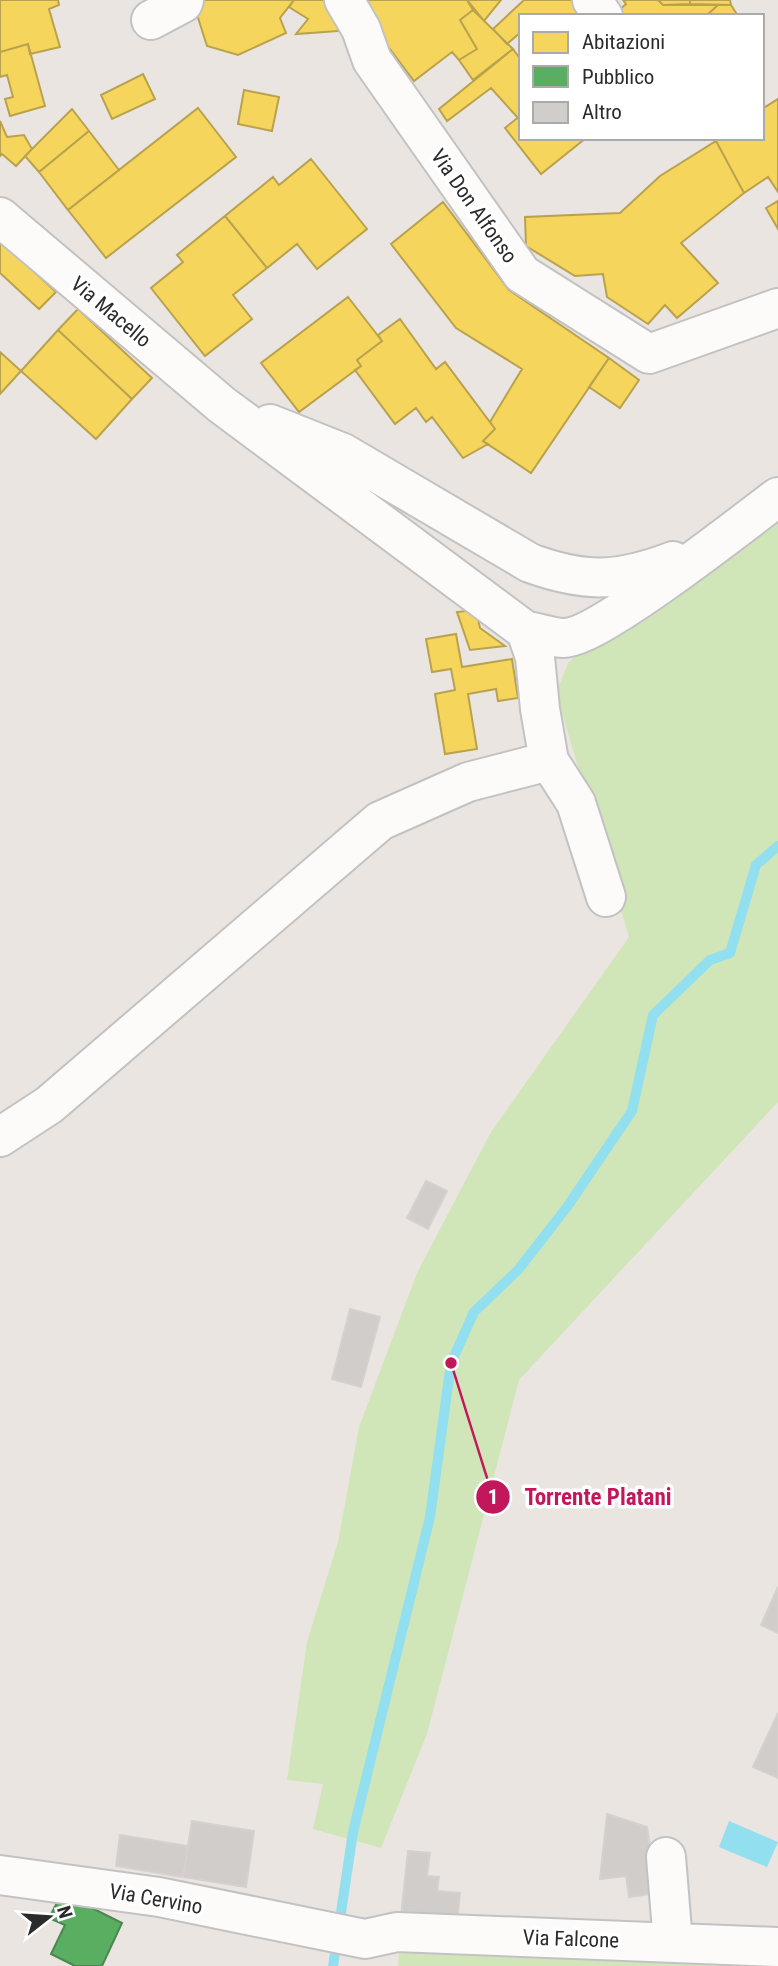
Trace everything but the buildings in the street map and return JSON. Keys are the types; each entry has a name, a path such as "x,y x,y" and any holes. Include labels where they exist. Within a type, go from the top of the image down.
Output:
{"street":[{"path":"151,20 184,0"},
{"name":"Via Don Alfonso","path":"344,0 361,29 372,60 522,274 649,354 778,308"},
{"name":"Via Macello","path":"0,217 222,405 526,631"},
{"path":"222,405 343,453 530,563 558,573 596,579 641,573 709,547"},
{"path":"384,526 407,492"},
{"path":"606,897 576,803 550,761 540,709 535,657 526,631 563,638 586,632 642,596 778,497"},
{"path":"540,709 550,667 563,638 565,598 558,573"},
{"path":"0,1137 49,1105 380,821 468,782 550,761"},
{"path":"666,1857 673,1943"},
{"name":"Via Cervino","path":"0,1875 159,1897 311,1929 370,1952"},
{"name":"Via Falcone","path":"370,1952 397,1931 778,1947"}],"green space":[{"path":"778,518 778,1102 519,1380 427,1734 381,1848 313,1829 323,1784 287,1780 307,1642 338,1542 359,1427 417,1273 491,1132 629,937 556,693 568,663 593,641"},
{"path":"400,1943 778,1966 398,1966"}],"water":[{"path":"729,1821 778,1842 767,1867 719,1847"}],"waterway":[{"path":"333,1966 353,1832 430,1517 451,1363 474,1312 518,1270 567,1207 632,1111 653,1015 710,960 730,953 756,865 778,846"}],"place":[{"name":"Torrente Platani","path":"451,1363"}]}
